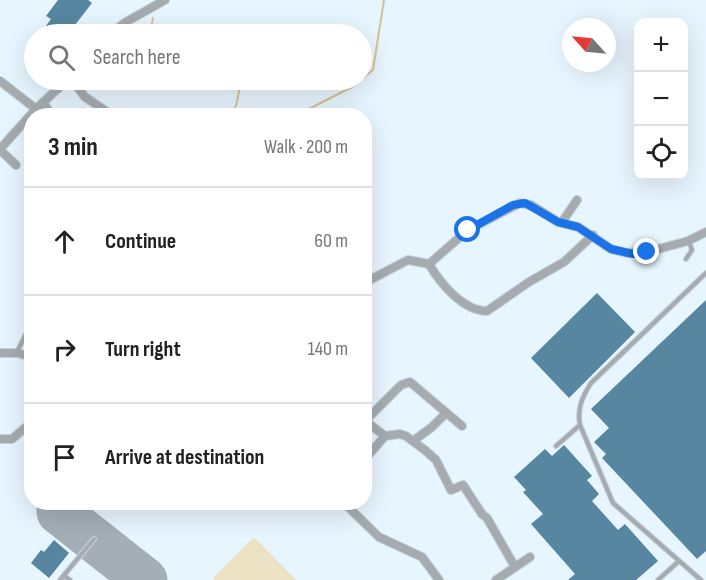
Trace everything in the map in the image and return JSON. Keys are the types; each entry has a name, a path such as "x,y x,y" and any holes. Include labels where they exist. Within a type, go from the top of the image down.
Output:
{"street":[{"path":"125,24 165,0"},
{"path":"0,81 35,108"},
{"path":"37,108 56,90"},
{"path":"80,90 85,97 101,108"},
{"path":"43,102 47,108"},
{"path":"16,165 0,150 24,123"},
{"path":"562,222 577,200"},
{"path":"429,264 468,230 520,203 531,205 562,222 574,225 611,249 633,254 688,241 706,232"},
{"path":"372,279 408,260 429,264 438,280 452,294 478,310 487,311 529,282 564,262 592,235"},
{"path":"0,353 24,355"},
{"path":"372,413 405,382 414,385 462,426"},
{"path":"413,441 446,413"},
{"path":"372,426 385,436"},
{"path":"0,439 12,439 24,429"},
{"path":"372,451 385,436 400,434 413,441 436,460 451,489 463,485 487,518 515,567"},
{"path":"351,510 380,537 422,557 439,580"},
{"path":"496,580 530,557"}],"lane":[{"path":"686,259 692,250 688,241"},
{"path":"701,580 613,503 580,425 579,408 591,383 706,273"},
{"path":"16,353 24,338"},
{"path":"556,446 580,425"},
{"path":"60,580 94,540"},
{"path":"658,580 679,561"},
{"path":"63,576 70,580"}],"shaded area":[{"path":"254,537 296,580 215,580 213,578"}],"building":[{"path":"58,0 88,0 92,3 76,24 47,24 51,19 46,16"},
{"path":"597,293 635,332 569,398 531,358"},
{"path":"706,300 706,551 697,559 602,458 606,454 594,442 609,428 591,409"},
{"path":"564,445 592,476 587,480 599,494 592,501 618,530 625,524 658,561 636,580 568,580 575,574 531,524 543,514 523,492 526,490 514,477 545,449 552,456"},
{"path":"54,540 69,553 49,578 31,563 41,550 44,552"}],"waterway":[{"path":"372,71 384,0"},
{"path":"152,24 153,18"},
{"path":"235,108 239,90"},
{"path":"311,108 346,90"}],"runway":[{"path":"59,512 145,580"}],"route":[{"path":"468,230 513,205 525,203 558,222 578,227 611,249 633,254 647,252"}]}
